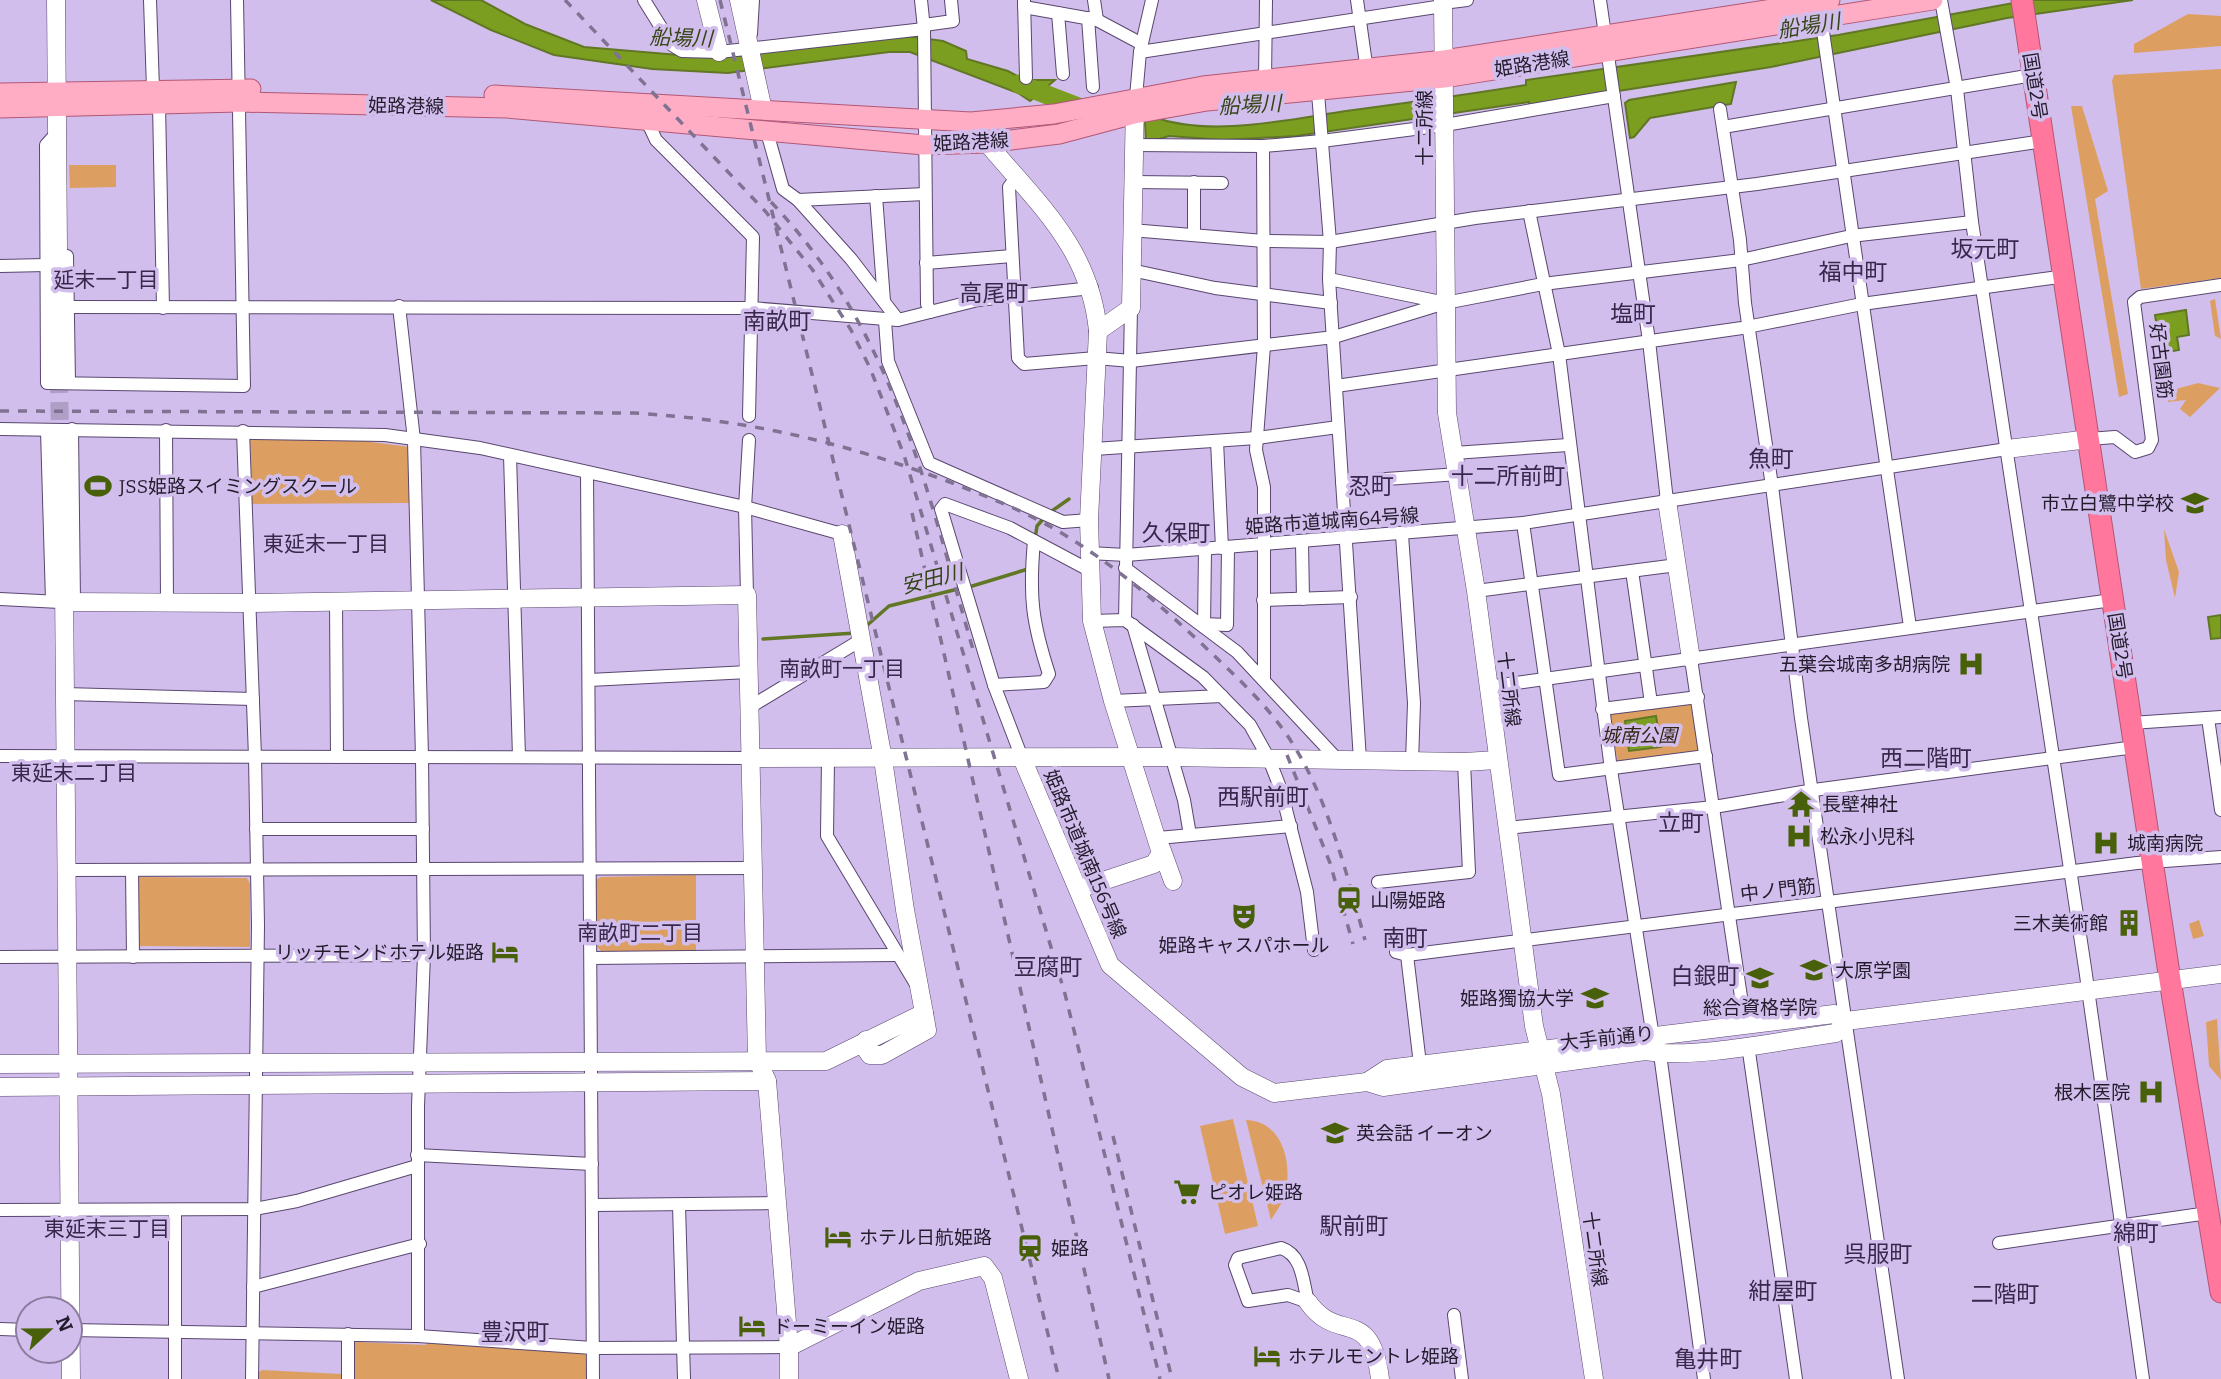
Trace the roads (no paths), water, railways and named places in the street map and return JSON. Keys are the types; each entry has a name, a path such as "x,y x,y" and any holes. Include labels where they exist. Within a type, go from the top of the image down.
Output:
{"highway":[{"name":"国道2号","path":"2024,9 2170,980 2221,1292"}],"main road":[{"name":"姫路港線","path":"0,93 56,99 513,95 971,122 1135,105 1207,101 1320,102 1444,77 1607,51 1823,11 1940,4"},
{"name":"姫路港線","path":"1607,51 1755,6 1823,11"},
{"name":"姫路港線","path":"239,96 507,108 924,145 987,144 1059,134 1135,105 1265,80 1367,71 1444,77"},
{"name":"姫路港線","path":"0,108 56,99"}],"street":[{"path":"56,0 59,380"},
{"path":"150,0 163,308"},
{"path":"59,380 244,386 237,0"},
{"path":"644,0 672,45 682,51 719,52 924,29 953,21 951,0"},
{"path":"706,0 719,52"},
{"path":"739,0 763,110"},
{"path":"750,49 753,0"},
{"path":"921,0 924,29 926,263 930,312"},
{"path":"1093,86 1094,0"},
{"path":"1152,0 1141,48 1135,105 1131,361 1126,447 1126,561 1129,622 1184,800 1190,835"},
{"path":"1265,80 1266,0"},
{"path":"1357,0 1367,71"},
{"path":"1026,78 1024,4 1093,19 1141,48 1267,34 1467,0"},
{"path":"1600,0 1649,341 1667,501 1745,1024"},
{"name":"十二所線","path":"1443,3 1447,413 1476,591 1522,939 1541,1058 1551,1094 1594,1379"},
{"path":"1940,4 1957,89 1972,222 2054,760 2143,1379"},
{"path":"1823,11 1851,236 1889,466 1910,627"},
{"path":"1058,13 1063,74"},
{"path":"1723,127 2033,75"},
{"path":"1134,145 1263,146 1322,141 1445,125 1614,96"},
{"path":"1320,102 1360,760"},
{"path":"1720,109 1792,644 1898,1379"},
{"path":"647,121 656,140 753,237 749,416"},
{"path":"767,132 783,189 798,200 851,259 884,302 892,320 888,361 929,463 1063,522 1089,520"},
{"path":"55,135 46,145 46,265 59,380"},
{"path":"55,135 64,145 68,307 59,380"},
{"path":"1131,230 1264,241 1330,242 1475,218 1731,184 1757,184 2043,141"},
{"path":"987,144 1058,227 1092,288 1098,331 1089,520 1092,621 1113,701 1172,881"},
{"path":"1263,146 1264,346 1256,450 1264,487 1264,680"},
{"path":"1016,178 1009,187 1018,358 1024,364 1096,358 1131,361 1334,337 1445,303 1543,284 1741,260 1851,236 1972,222"},
{"path":"1133,182 1222,183"},
{"path":"1194,183 1194,235"},
{"path":"798,200 925,194"},
{"path":"876,196 884,302"},
{"path":"1529,211 1559,354 1602,709 1653,1037"},
{"path":"926,263 1012,256"},
{"path":"0,266 46,265"},
{"path":"1131,270 1215,288 1331,303"},
{"path":"1336,387 1749,326 1862,304 2066,276"},
{"path":"1329,279 1445,303"},
{"name":"好古園筋","path":"2088,439 2115,438 2135,452 2148,448 2152,440 2134,302 2140,297 2221,285"},
{"path":"68,307 751,308 892,320 978,300 1092,288"},
{"path":"399,306 414,440 422,757 424,955 417,1161 420,1244 418,1336"},
{"path":"1098,331 1130,308"},
{"path":"1094,449 1256,438 1338,427"},
{"path":"0,429 59,433 243,431 372,435 414,440 510,455 745,507 842,534 883,759 924,1013 825,1060 0,1065"},
{"path":"166,430 167,602"},
{"path":"243,431 255,757 258,955 252,1379"},
{"path":"59,433 68,957 70,1295"},
{"path":"2007,449 2088,439"},
{"path":"749,440 745,507 757,1059 767,1082 789,1346 789,1379"},
{"path":"1204,626 1227,625 1225,548 1217,441"},
{"path":"1454,453 1568,445"},
{"name":"姫路市道城南64号線","path":"1089,562 1126,561 1205,549 1467,530 2007,449"},
{"path":"510,455 517,598 519,757"},
{"path":"587,472 593,1379"},
{"path":"1342,482 1459,474"},
{"path":"1022,758 994,685 941,509 945,504 1089,562"},
{"path":"1523,523 1559,775 1706,756"},
{"path":"1402,535 1414,703 1412,762"},
{"path":"994,685 1044,682 1049,674 1034,626 1031,579 1034,541"},
{"path":"1302,543 1303,599"},
{"path":"1204,626 1205,549"},
{"path":"1126,561 1237,652 1337,759"},
{"path":"1476,591 1677,565"},
{"path":"1632,570 1651,703"},
{"path":"0,599 248,603 747,594"},
{"path":"1263,600 1351,597"},
{"path":"1487,687 2112,600"},
{"path":"336,601 337,757"},
{"path":"1092,621 1129,622 1184,661 1250,724 1269,759 1291,826 1307,892 1314,950"},
{"path":"750,707 861,640"},
{"path":"589,680 749,672"},
{"path":"64,694 253,699"},
{"path":"1113,701 1222,696"},
{"path":"1602,709 1698,697"},
{"path":"2132,723 2214,717 2221,810"},
{"path":"1507,828 1714,807 1814,790 2054,760 2135,747"},
{"path":"0,756 519,757 588,760 1170,757 1412,762 1497,760"},
{"name":"姫路市道城南156号線","path":"1022,758 1111,965 1254,1084"},
{"path":"828,759 827,836 896,955 919,989"},
{"path":"1378,882 1469,872 1464,762"},
{"path":"1160,843 1190,835 1291,826"},
{"path":"256,829 423,829"},
{"path":"1079,889 1151,865 1160,858 1160,843"},
{"name":"中ノ門筋","path":"1420,1064 1402,953 1634,928 2153,862 2221,857"},
{"path":"66,870 257,872 754,868"},
{"path":"132,870 133,957"},
{"path":"0,957 424,955"},
{"path":"592,958 896,955"},
{"name":"大手前通り","path":"1254,1084 1275,1093 1367,1082 1383,1087 1653,1037 1745,1024 1834,1014 1846,1021 2221,974"},
{"name":"大手前通り","path":"1367,1082 1387,1069 1420,1064 1645,1051 1660,1054 1748,1045 1836,1032 1846,1021"},
{"path":"1748,1045 1796,1379"},
{"path":"1660,1054 1704,1379"},
{"path":"0,1087 767,1082"},
{"path":"0,1210 254,1209 297,1201 417,1161 592,1164"},
{"path":"593,1205 778,1203"},
{"path":"679,1205 684,1379"},
{"path":"175,1210 175,1379"},
{"path":"1999,1243 2208,1213"},
{"path":"253,1287 420,1244"},
{"path":"1308,1302 1297,1258 1290,1251 1281,1248 1238,1258 1235,1265 1248,1301 1289,1294 1308,1302 1323,1319 1366,1334 1375,1349 1380,1379"},
{"path":"84,1330 418,1336 593,1348 789,1346 919,1281 984,1266 993,1278 1019,1379"},
{"path":"1454,1315 1462,1379"},
{"path":"348,1334 348,1379"}],"waterway":[{"name":"船場川","path":"1019,84 1089,111"},
{"name":"安田川","path":"1049,513 1069,499"},
{"name":"安田川","path":"1035,539 1037,526 1044,518"},
{"name":"安田川","path":"969,587 1028,569"},
{"name":"安田川","path":"864,628 889,606 962,588"},
{"name":"安田川","path":"763,639 855,633"}],"tunnel":[{"path":"59,375 60,441"}],"railway":[{"path":"565,0 766,212 812,269 851,330 870,368 904,455 1065,994 1160,1379"},
{"path":"720,0 1059,1379"},
{"path":"771,202 813,252 848,304 877,358 921,471 974,653"},
{"path":"0,411 634,413 676,416 755,427 831,444 947,481 1031,516 1097,556 1169,614 1259,700 1289,738 1315,785 1351,888 1365,940"},
{"path":"912,513 1109,1379"},
{"path":"1287,755 1330,863 1353,944"},
{"path":"1113,1136 1172,1379"}],"place":[{"name":"JSS姫路スイミングスクール","path":"98,486"},
{"name":"市立白鷺中学校","path":"2195,503"},
{"name":"五葉会城南多胡病院","path":"1971,664"},
{"name":"長壁神社","path":"1801,804"},
{"name":"松永小児科","path":"1799,836"},
{"name":"城南病院","path":"2106,843"},
{"name":"山陽姫路","path":"1349,900"},
{"name":"姫路キャスパホール","path":"1244,916"},
{"name":"三木美術館","path":"2129,923"},
{"name":"リッチモンドホテル姫路","path":"505,952"},
{"name":"大原学園","path":"1814,970"},
{"name":"総合資格学院","path":"1760,978"},
{"name":"姫路獨協大学","path":"1595,998"},
{"name":"根木医院","path":"2151,1092"},
{"name":"英会話 イーオン","path":"1335,1133"},
{"name":"ピオレ姫路","path":"1187,1192"},
{"name":"ホテル日航姫路","path":"838,1237"},
{"name":"姫路","path":"1030,1248"},
{"name":"ドーミーイン姫路","path":"752,1326"},
{"name":"ホテルモントレ姫路","path":"1267,1356"}],"district":[{"name":"坂元町","path":"1985,249"},
{"name":"福中町","path":"1853,272"},
{"name":"延末一丁目","path":"106,280"},
{"name":"高尾町","path":"994,293"},
{"name":"塩町","path":"1633,314"},
{"name":"南畝町","path":"777,321"},
{"name":"魚町","path":"1771,459"},
{"name":"十二所前町","path":"1508,476"},
{"name":"忍町","path":"1371,486"},
{"name":"久保町","path":"1176,533"},
{"name":"東延末一丁目","path":"326,544"},
{"name":"南畝町一丁目","path":"842,669"},
{"name":"西二階町","path":"1926,758"},
{"name":"東延末二丁目","path":"74,773"},
{"name":"西駅前町","path":"1263,797"},
{"name":"立町","path":"1681,823"},
{"name":"南畝町二丁目","path":"640,933"},
{"name":"南町","path":"1405,938"},
{"name":"豆腐町","path":"1048,967"},
{"name":"白銀町","path":"1705,976"},
{"name":"駅前町","path":"1354,1226"},
{"name":"東延末三丁目","path":"107,1229"},
{"name":"綿町","path":"2136,1233"},
{"name":"呉服町","path":"1878,1254"},
{"name":"紺屋町","path":"1783,1291"},
{"name":"二階町","path":"2005,1294"},
{"name":"豊沢町","path":"515,1332"},
{"name":"亀井町","path":"1708,1359"}],"park label":[{"name":"城南公園","path":"1639,735"}]}
